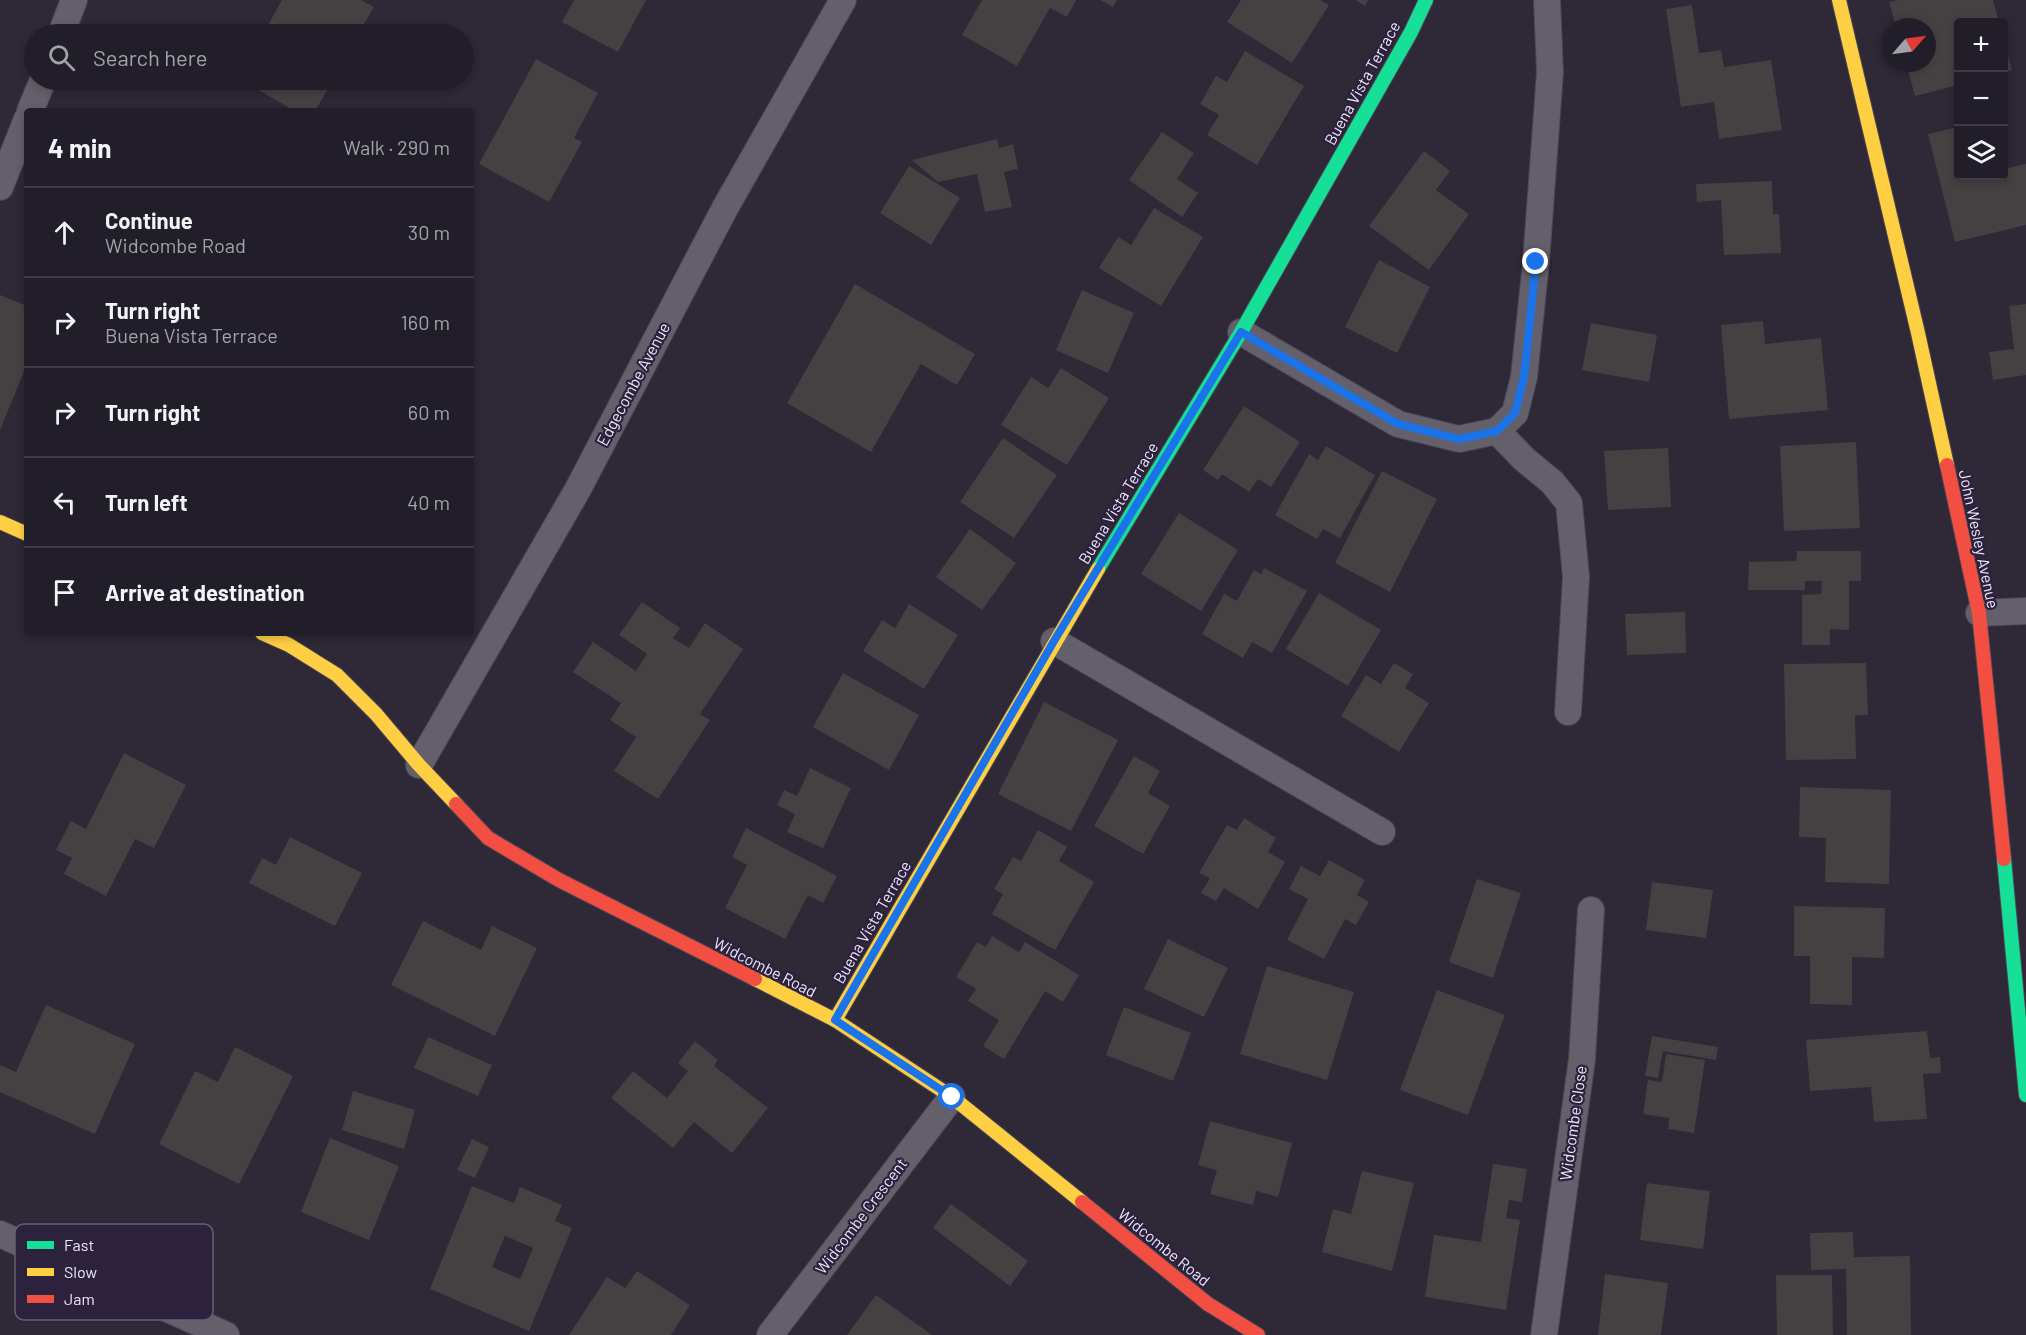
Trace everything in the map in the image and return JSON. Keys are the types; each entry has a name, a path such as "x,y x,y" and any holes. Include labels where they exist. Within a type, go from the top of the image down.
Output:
{"street":[{"path":"64,24 74,0"},
{"name":"Edgecombe Avenue","path":"419,765 578,489 725,208 843,0"},
{"name":"Buena Vista Terrace","path":"835,1020 1054,641 1241,332 1411,32 1426,0"},
{"path":"1241,332 1398,424 1459,439 1497,431 1515,413 1524,377 1536,262 1550,72 1547,0"},
{"name":"John Wesley Avenue","path":"1839,0 1918,333 1979,613 2026,1095"},
{"path":"31,108 39,90"},
{"path":"0,187 24,127"},
{"path":"1497,431 1524,459 1552,482 1569,503 1576,576 1568,712"},
{"path":"0,522 24,533"},
{"path":"1979,613 2026,611"},
{"name":"Widcombe Road","path":"269,636 289,645 337,675 376,714 419,765 488,838 559,880 835,1020 952,1097 1208,1304 1257,1335"},
{"path":"1054,641 1382,832"},
{"name":"Widcombe Close","path":"1544,1335 1582,1059 1591,910"},
{"name":"Widcombe Crescent","path":"770,1335 952,1097"},
{"path":"0,1234 15,1241"},
{"path":"188,1320 216,1333"}],"building":[{"path":"282,0 361,0 374,7 364,24 269,24"},
{"path":"574,0 646,0 618,52 562,22"},
{"path":"982,0 1076,0 1067,17 1050,8 1017,66 962,35"},
{"path":"1100,0 1117,0 1113,7"},
{"path":"1241,0 1320,0 1329,5 1292,63 1227,22"},
{"path":"1356,0 1368,0 1365,6"},
{"path":"1898,0 1993,0 1998,18 1954,18 1954,86 1915,96 1908,72 1936,72 1936,18 1893,18 1889,2"},
{"path":"1692,5 1699,53 1721,50 1724,67 1771,60 1782,130 1719,139 1714,102 1681,107 1666,9"},
{"path":"1245,51 1304,86 1257,165 1207,135 1219,115 1200,104 1216,76 1227,82"},
{"path":"2008,55 2012,70 2008,71"},
{"path":"536,59 598,93 574,138 582,142 549,202 479,164"},
{"path":"258,90 327,90 317,108 290,108"},
{"path":"1954,128 1954,180 2008,180 2008,168 2026,164 2026,225 1955,242 1928,134"},
{"path":"1162,132 1194,153 1177,179 1198,193 1182,217 1129,180"},
{"path":"997,139 999,148 1013,144 1018,169 1004,172 1012,207 985,212 977,174 938,182 912,160"},
{"path":"1424,151 1450,171 1436,190 1469,214 1429,270 1369,226"},
{"path":"909,166 960,198 931,245 880,213"},
{"path":"1772,181 1773,214 1779,214 1781,253 1724,255 1721,200 1697,202 1696,184"},
{"path":"1154,208 1203,237 1161,306 1099,268 1118,237 1131,245"},
{"path":"1379,260 1430,287 1397,353 1345,327"},
{"path":"855,284 975,354 957,385 921,364 871,452 787,403"},
{"path":"1082,290 1134,313 1108,373 1056,350"},
{"path":"0,295 24,305 24,371 0,430"},
{"path":"2026,304 2026,375 1993,380 1989,352 2014,349 2009,306"},
{"path":"1763,321 1765,344 1821,338 1828,410 1729,419 1721,325"},
{"path":"1591,323 1657,335 1649,382 1582,370"},
{"path":"1061,368 1109,398 1067,465 1001,425 1031,377 1048,388"},
{"path":"1244,406 1300,442 1271,487 1258,479 1249,492 1222,474 1218,480 1203,470"},
{"path":"1003,438 1057,475 1014,538 960,502"},
{"path":"1856,442 1860,528 1784,531 1780,446"},
{"path":"1326,446 1375,475 1340,538 1323,529 1317,539 1275,515 1309,454 1318,460"},
{"path":"1668,448 1671,507 1608,510 1604,451"},
{"path":"1382,471 1437,499 1390,592 1335,563"},
{"path":"1179,513 1238,550 1201,611 1141,574"},
{"path":"970,529 1016,563 982,610 936,577"},
{"path":"1797,551 1861,551 1861,581 1849,581 1849,630 1830,629 1830,645 1802,645 1802,595 1821,594 1822,581 1805,581 1805,590 1748,590 1749,562 1796,561"},
{"path":"1264,568 1307,591 1272,653 1252,642 1243,658 1202,634 1224,594 1237,601 1254,570 1261,574"},
{"path":"1319,593 1381,630 1348,686 1286,649"},
{"path":"642,602 680,628 673,638 689,648 705,623 743,649 700,714 710,720 658,799 614,771 636,737 610,720 621,703 573,672 593,642 636,671 647,654 619,635"},
{"path":"909,604 958,635 924,689 863,651 882,620 895,628"},
{"path":"1685,612 1686,653 1627,655 1625,614"},
{"path":"1394,663 1413,674 1405,688 1429,703 1399,752 1341,716 1366,675 1381,684"},
{"path":"1866,663 1868,715 1855,715 1856,759 1786,760 1784,664"},
{"path":"843,673 919,715 889,770 813,727"},
{"path":"1044,702 1118,740 1071,831 998,794"},
{"path":"124,753 186,785 154,848 135,839 106,896 64,874 72,858 56,850 71,821 86,829"},
{"path":"1134,756 1160,771 1148,793 1170,806 1143,854 1094,826"},
{"path":"810,768 851,788 823,848 787,832 795,814 777,805 784,790 797,796"},
{"path":"1800,787 1891,790 1889,884 1825,882 1826,838 1799,837"},
{"path":"1244,818 1276,838 1268,852 1285,862 1258,909 1224,888 1216,901 1201,893 1210,878 1199,873 1227,825 1237,830"},
{"path":"746,828 837,876 823,903 808,895 785,939 725,908 747,865 732,857"},
{"path":"1038,830 1067,847 1059,861 1094,882 1055,950 992,914 1003,894 994,889 1013,857 1021,861"},
{"path":"290,837 362,873 335,926 249,883 262,858 276,865"},
{"path":"1329,860 1365,880 1357,895 1369,902 1356,925 1345,919 1324,959 1287,940 1308,899 1289,889 1301,866 1320,876"},
{"path":"1477,879 1521,893 1493,978 1449,962"},
{"path":"1652,882 1713,890 1706,938 1646,930"},
{"path":"1794,906 1885,908 1884,958 1852,957 1852,1005 1810,1004 1810,956 1794,956"},
{"path":"423,921 481,950 492,926 537,948 495,1036 391,985"},
{"path":"992,936 1019,952 1025,942 1079,975 1063,1002 1045,991 1004,1059 983,1046 999,1020 968,1001 976,989 956,977 977,942 986,947"},
{"path":"1168,939 1228,968 1204,1017 1144,989"},
{"path":"1267,966 1354,992 1327,1080 1240,1054"},
{"path":"1437,990 1505,1015 1468,1115 1400,1090"},
{"path":"46,1005 135,1044 95,1134 0,1092 0,1065 16,1072"},
{"path":"1124,1007 1191,1033 1173,1081 1106,1055"},
{"path":"1927,1031 1930,1058 1940,1057 1941,1073 1923,1074 1927,1119 1874,1122 1871,1087 1810,1091 1806,1040"},
{"path":"1652,1036 1718,1047 1716,1060 1663,1051 1658,1078 1645,1076"},
{"path":"428,1037 492,1065 478,1096 414,1068"},
{"path":"695,1041 718,1060 714,1066 768,1108 732,1153 694,1122 673,1148 611,1098 633,1071 667,1098 688,1071 678,1063"},
{"path":"235,1047 293,1076 239,1184 159,1144 195,1071 218,1082"},
{"path":"1666,1054 1705,1060 1694,1133 1668,1129 1669,1118 1643,1114 1648,1080 1662,1082"},
{"path":"353,1091 415,1110 404,1149 342,1130"},
{"path":"1210,1121 1292,1143 1278,1197 1256,1191 1253,1205 1210,1194 1217,1170 1198,1165"},
{"path":"330,1138 399,1166 369,1240 301,1212"},
{"path":"472,1139 489,1147 475,1178 457,1170"},
{"path":"1493,1164 1527,1169 1522,1202 1509,1200 1506,1218 1520,1220 1506,1310 1425,1297 1434,1235 1481,1242"},
{"path":"1362,1171 1414,1183 1392,1271 1322,1252 1333,1209 1351,1214"},
{"path":"1647,1183 1710,1191 1703,1249 1640,1240"},
{"path":"472,1186 514,1203 520,1187 562,1205 555,1221 572,1228 529,1331 430,1289","holes":["505,1236 533,1248 520,1279 492,1267"]},
{"path":"951,1204 1028,1261 1010,1286 933,1228"},
{"path":"1853,1232 1854,1257 1910,1256 1911,1335 1847,1335 1846,1269 1811,1270 1810,1233"},
{"path":"637,1271 690,1305 671,1335 569,1335 607,1277 625,1288"},
{"path":"1605,1274 1668,1283 1661,1335 1598,1335"},
{"path":"1776,1275 1832,1275 1833,1335 1777,1335"},
{"path":"876,1295 932,1335 847,1335"}],"traffic: fast":[{"path":"1098,569 1241,332 1411,32 1426,0"},
{"path":"2004,859 2026,1095"}],"traffic: slow":[{"path":"1839,0 1947,465"},
{"path":"0,522 24,533"},
{"path":"835,1020 1098,569"},
{"path":"269,636 289,645 337,675 376,714 456,804"},
{"path":"755,979 835,1020 952,1097 1082,1202"}],"traffic: jam":[{"path":"1947,465 1979,613 2004,859"},
{"path":"456,804 488,838 559,880 755,979"},
{"path":"1082,1202 1208,1304 1258,1335"}],"route":[{"path":"952,1097 835,1020 1054,641 1241,332 1398,424 1459,439 1497,431 1515,413 1524,377 1536,262"}]}
